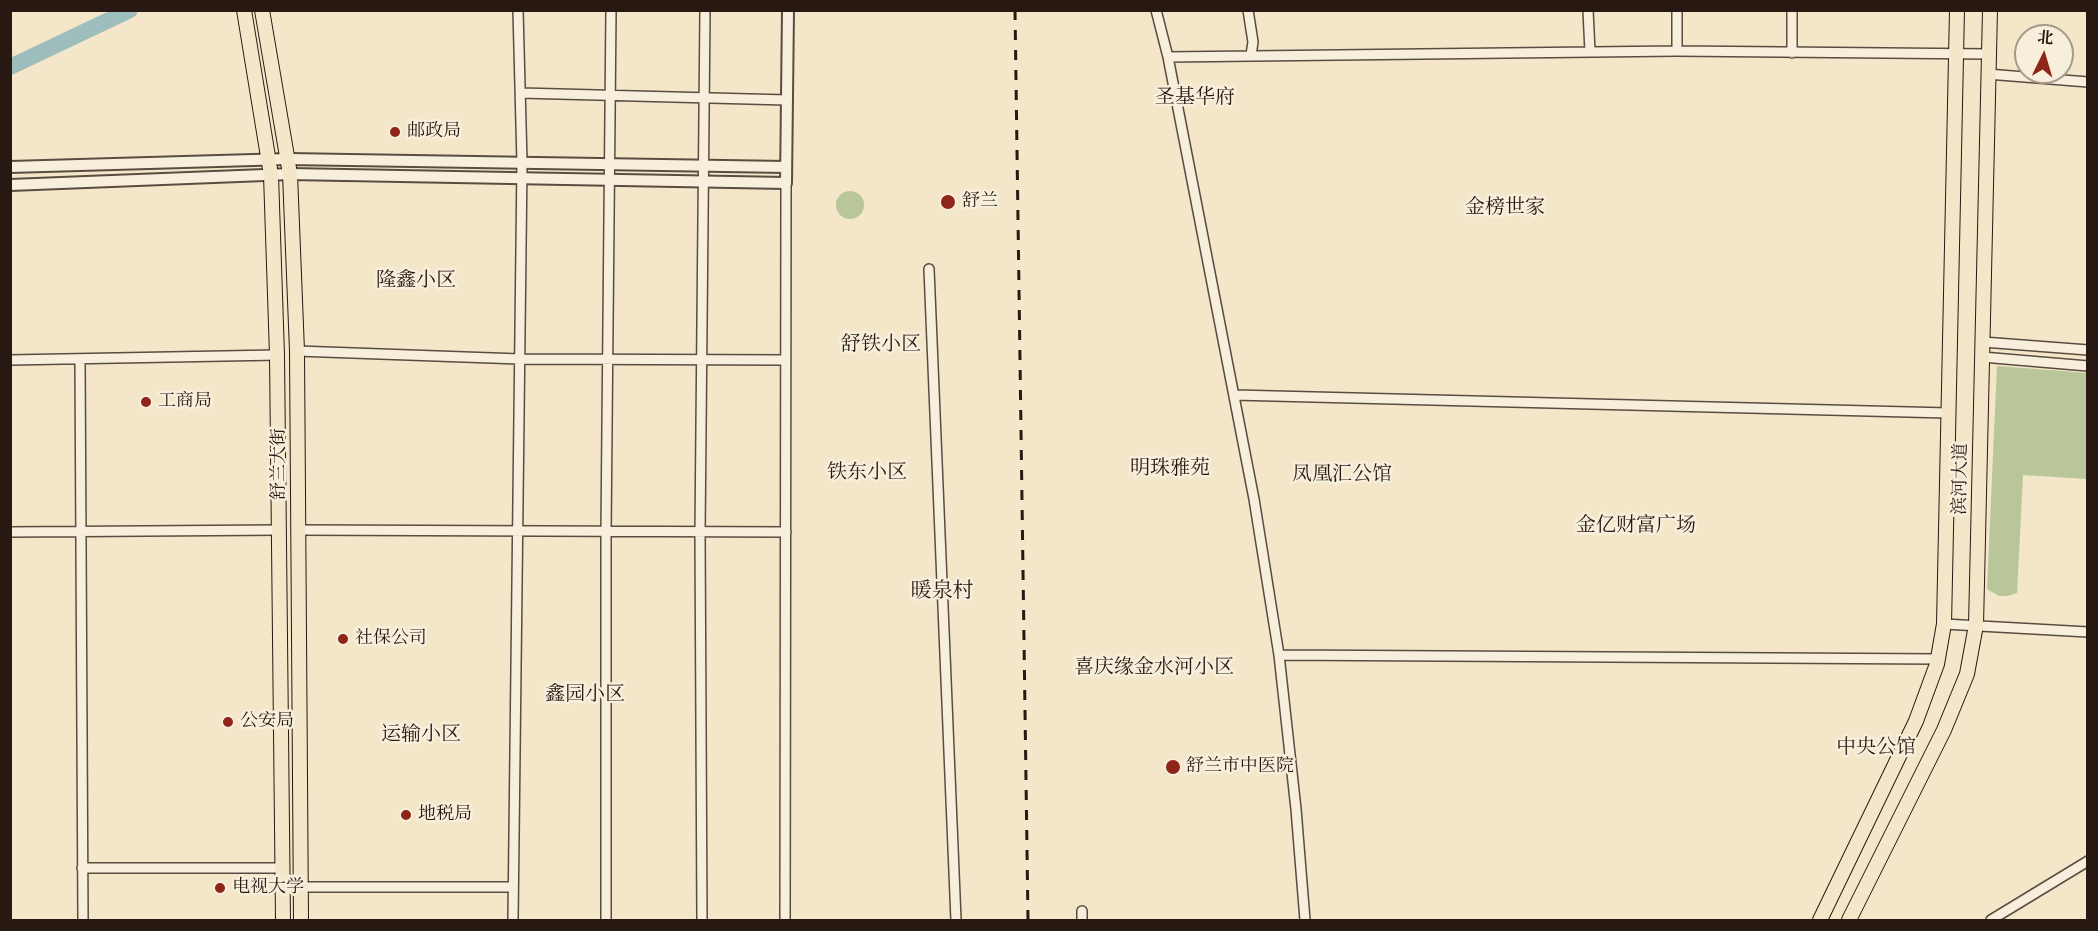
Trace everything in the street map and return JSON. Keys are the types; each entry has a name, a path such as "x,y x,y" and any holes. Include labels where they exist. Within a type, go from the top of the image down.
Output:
{"main road":[{"name":"舒兰大街","path":"244,10 271,175 280,530 283,921"},
{"name":"舒兰大街","path":"262,10 290,174 297,351 301,921"},
{"name":"滨河大道","path":"1820,921 1916,721 1938,659 1944,624 1957,10"},
{"name":"滨河大道","path":"1850,921 1944,730 1967,674 1976,625 1990,10"}],"street":[{"path":"513,921 522,178 518,10"},
{"path":"606,921 606,531 612,10"},
{"path":"702,921 700,531 705,10"},
{"path":"785,921 788,10"},
{"path":"1156,10 1168,57 1254,499 1279,655 1296,809 1305,921"},
{"path":"1248,10 1252,42 1251,55"},
{"path":"1588,10 1590,52"},
{"path":"1677,10 1677,51"},
{"path":"1792,10 1792,53"},
{"path":"1168,57 1677,51 1989,54"},
{"path":"1987,74 2088,82"},
{"path":"521,93 787,100"},
{"path":"10,167 288,159 786,167"},
{"path":"10,185 290,174 786,183"},
{"path":"929,269 956,921"},
{"path":"1983,342 2088,350"},
{"path":"297,351 520,359 786,360"},
{"path":"10,360 277,355"},
{"path":"1982,357 2088,366"},
{"path":"80,359 83,921"},
{"path":"1234,395 1948,413"},
{"path":"10,532 280,530"},
{"path":"299,530 786,532"},
{"path":"1944,624 2088,632"},
{"path":"1279,655 1938,659"},
{"path":"1991,921 2088,861"},
{"path":"82,868 282,868"},
{"path":"301,887 513,886"}],"green space":[{"path":"850,191 860,195 864,205 860,215 850,219 840,215 836,205 840,195"},
{"path":"1997,366 2088,373 2087,479 2023,475 2017,593 2007,596 1999,596 1987,589"}],"waterway":[{"path":"10,67 130,10"}],"railway":[{"path":"1015,10 1028,920"}],"place":[{"name":"邮政局","path":"395,132"},
{"name":"舒兰","path":"948,202"},
{"name":"工商局","path":"146,402"},
{"name":"社保公司","path":"343,639"},
{"name":"公安局","path":"228,722"},
{"name":"舒兰市中医院","path":"1173,767"},
{"name":"地税局","path":"406,815"},
{"name":"电视大学","path":"220,888"}],"district":[{"name":"圣基华府","path":"1195,98"},
{"name":"金榜世家","path":"1505,208"},
{"name":"隆鑫小区","path":"416,281"},
{"name":"舒铁小区","path":"881,345"},
{"name":"明珠雅苑","path":"1170,469"},
{"name":"铁东小区","path":"867,473"},
{"name":"凤凰汇公馆","path":"1342,475"},
{"name":"金亿财富广场","path":"1636,526"},
{"name":"暖泉村","path":"942,592"},
{"name":"喜庆缘金水河小区","path":"1154,668"},
{"name":"鑫园小区","path":"585,695"},
{"name":"运输小区","path":"421,735"},
{"name":"中央公馆","path":"1876,748"}]}
